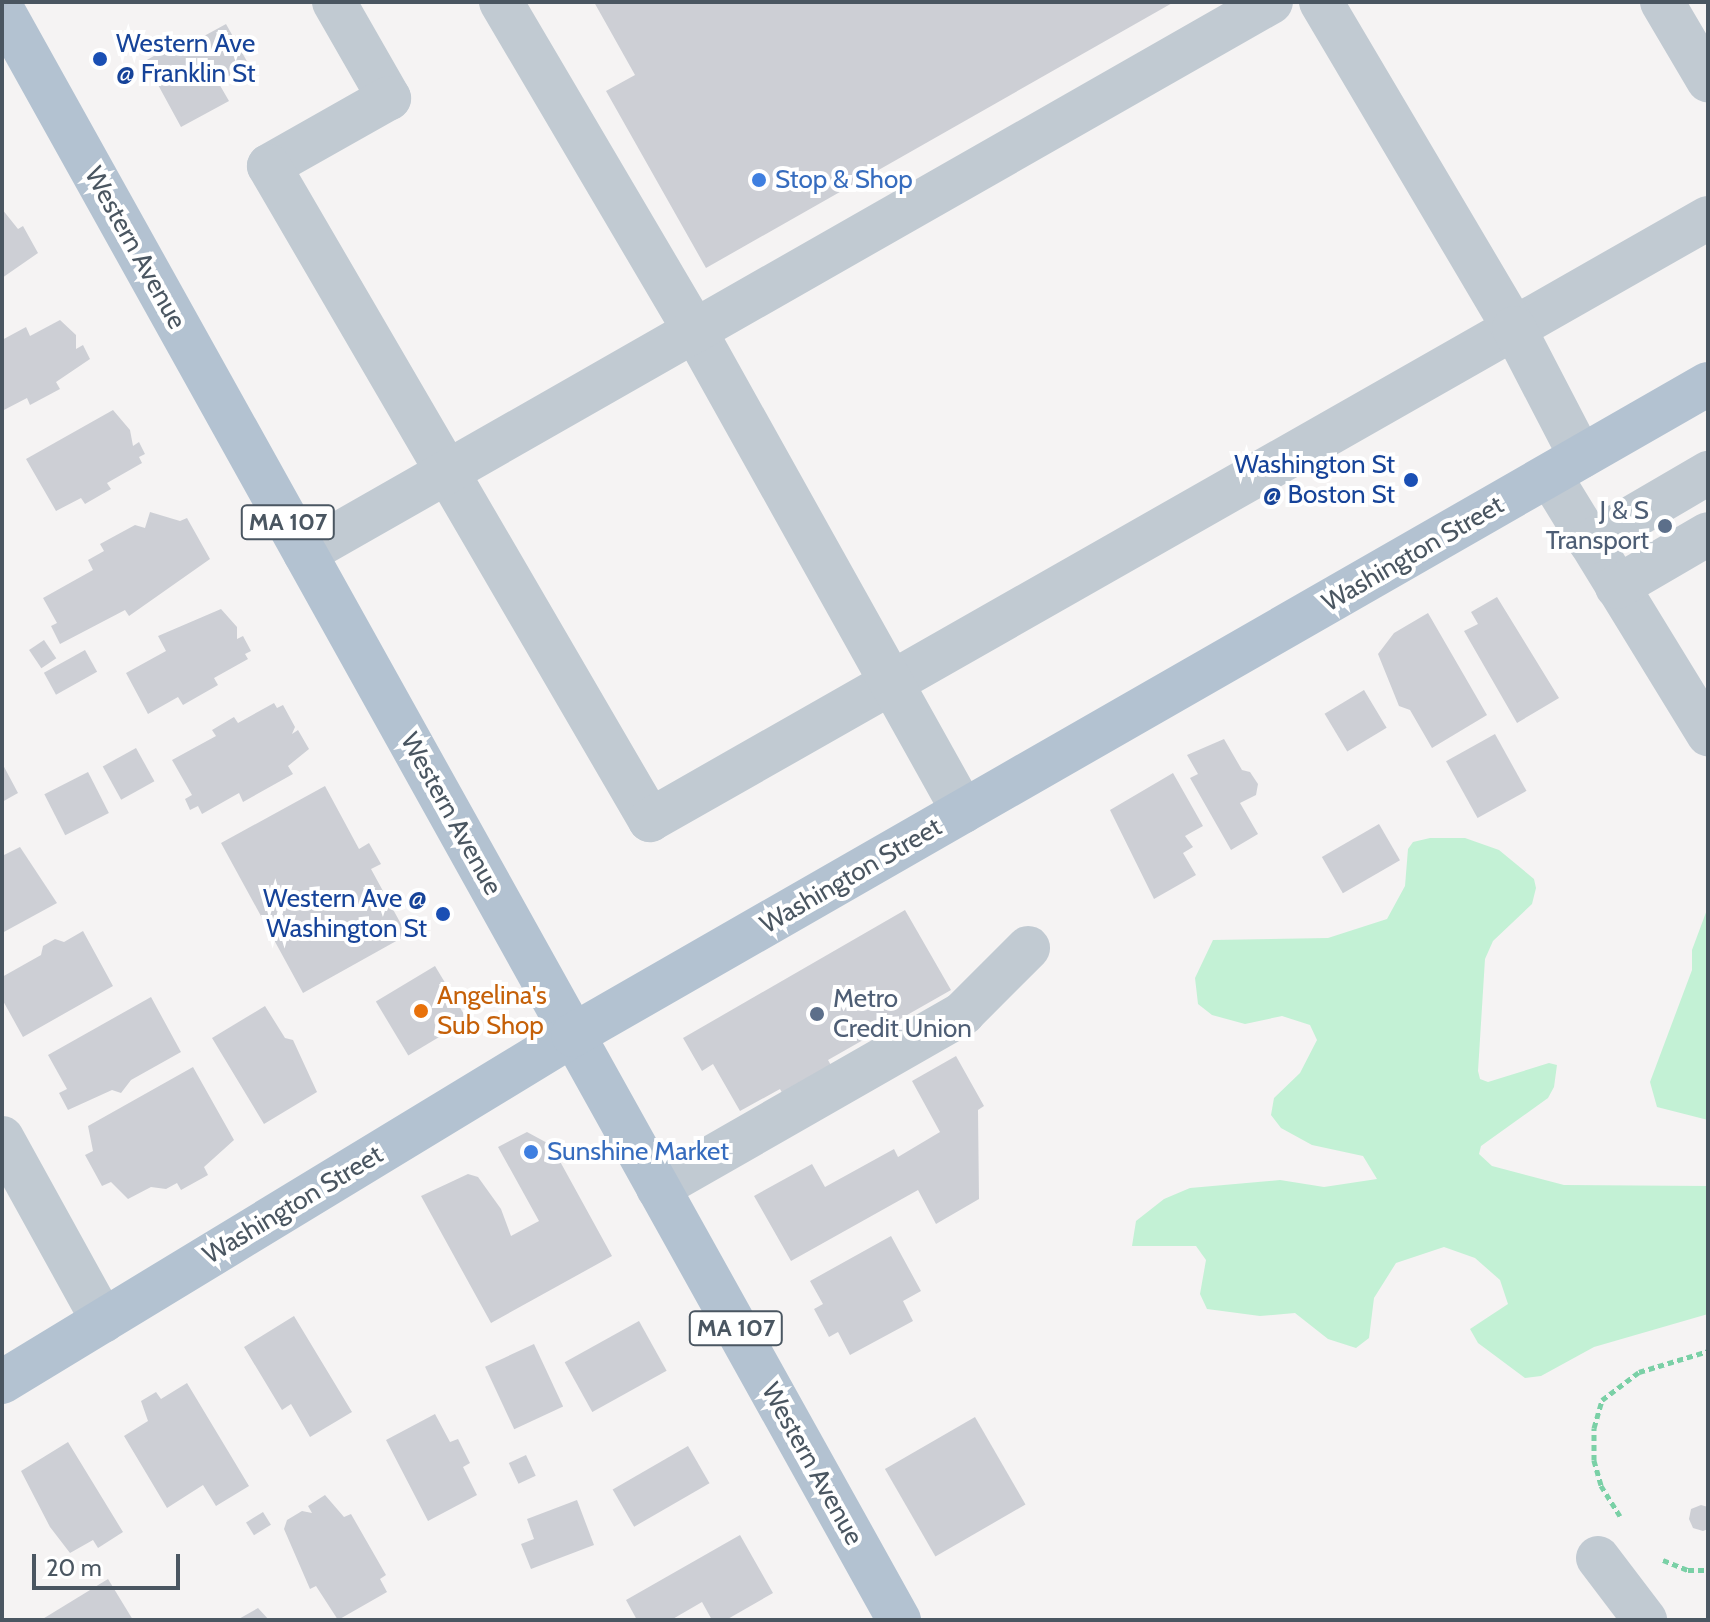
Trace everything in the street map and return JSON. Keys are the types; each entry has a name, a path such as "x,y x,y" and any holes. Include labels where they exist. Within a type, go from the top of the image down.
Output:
{"main road":[{"name":"Western Avenue","path":"2,9 899,1620"},
{"name":"Washington Street","path":"2,1382 573,1035 1565,466 1706,389"}],"street":[{"path":"334,2 389,98 269,166 445,473 650,820 1708,218"},
{"path":"501,2 695,331 963,811"},
{"path":"305,553 1271,2"},
{"path":"1321,2 1514,328 1590,542 1708,734"},
{"path":"1662,2 1708,80"},
{"path":"1590,542 1708,473"},
{"path":"1617,587 1708,534"},
{"path":"658,1188 963,1013 1028,948"},
{"path":"2,1138 103,1321"},
{"path":"1598,1558 1645,1620"}],"path":[{"path":"1628,1525 1597,1473 1598,1408 1615,1387 1639,1372 1708,1351"},
{"path":"1653,1553 1681,1568 1708,1570"}],"green space":[{"path":"1430,838 1465,838 1499,850 1534,879 1536,888 1532,904 1493,941 1485,959 1478,1071 1480,1079 1488,1082 1549,1063 1557,1065 1554,1087 1548,1098 1481,1146 1479,1154 1492,1166 1564,1185 1708,1186 1708,1314 1594,1347 1541,1376 1525,1378 1478,1343 1470,1329 1508,1304 1500,1280 1475,1258 1444,1247 1396,1263 1374,1298 1369,1338 1356,1348 1328,1339 1295,1313 1260,1316 1207,1309 1200,1294 1206,1260 1196,1246 1132,1246 1136,1221 1164,1199 1190,1188 1280,1180 1324,1187 1377,1179 1363,1156 1312,1145 1281,1128 1271,1115 1274,1098 1300,1073 1317,1040 1310,1025 1282,1016 1245,1024 1212,1015 1198,1004 1195,978 1213,940 1328,938 1387,919 1405,886 1408,849 1413,842"},
{"path":"1708,907 1708,1120 1657,1107 1650,1082 1692,970 1692,950"}],"building":[{"name":"Stop & Shop","path":"594,2 1174,2 706,268 606,91 635,75"},
{"path":"226,24 249,65 218,82 229,101 181,127 145,61 191,35 195,41"},
{"path":"2,209 18,229 23,226 38,253 2,278"},
{"path":"60,320 76,335 76,349 83,345 90,359 56,382 60,389 30,405 27,398 2,411 2,340 26,327 30,336"},
{"path":"113,410 130,430 133,446 139,442 145,454 139,457 142,463 107,483 111,489 85,504 81,498 56,511 26,459"},
{"path":"150,512 180,521 187,518 210,559 129,616 125,610 60,644 51,626 57,623 43,598 93,570 88,560 104,551 100,544 135,525 145,528"},
{"path":"1497,597 1559,698 1517,723 1464,631 1478,624 1471,612"},
{"path":"221,609 237,627 237,639 243,636 251,651 245,654 248,659 214,678 218,685 183,705 178,697 148,714 126,673 166,651 158,636"},
{"path":"1428,613 1487,715 1432,748 1410,710 1399,706 1378,654 1394,633"},
{"path":"44,640 56,658 41,668 29,650"},
{"path":"85,650 97,672 56,695 44,673"},
{"path":"1364,690 1387,728 1347,751 1325,714"},
{"path":"274,703 277,708 283,705 295,727 292,734 298,730 309,749 288,766 293,774 243,802 239,793 202,814 198,806 190,810 185,799 192,795 172,760 216,736 212,730 234,717 238,723"},
{"path":"1495,734 1527,791 1478,818 1446,761"},
{"path":"1224,739 1242,770 1250,772 1258,784 1256,795 1240,803 1258,834 1231,850 1190,778 1198,774 1187,755"},
{"path":"136,748 154,781 121,800 103,766"},
{"path":"2,763 18,793 2,802"},
{"path":"88,772 109,813 65,835 44,794"},
{"path":"1173,773 1203,826 1185,836 1193,847 1183,853 1196,875 1154,899 1110,810"},
{"path":"325,786 359,849 369,843 381,864 371,869 407,935 303,993 221,843"},
{"path":"1379,824 1400,860 1343,893 1322,857"},
{"path":"20,847 57,903 2,933 2,856"},
{"name":"Metro Credit Union","path":"905,910 951,990 828,1060 845,1090 796,1118 780,1089 740,1111 713,1064 702,1071 683,1038"},
{"path":"83,931 113,986 23,1037 2,999 2,977 41,955 43,946 55,939 64,942"},
{"name":"Angelina's Sub Shop","path":"435,966 467,1020 408,1056 376,1002"},
{"path":"151,997 181,1052 131,1080 121,1093 112,1090 68,1110 59,1093 67,1089 48,1055"},
{"path":"265,1006 285,1038 293,1040 317,1092 264,1124 212,1038"},
{"path":"956,1056 984,1106 978,1110 979,1199 936,1224 918,1190 791,1261 754,1196 812,1164 825,1187 894,1149 898,1157 940,1132 912,1081"},
{"path":"193,1067 234,1140 204,1167 208,1175 181,1190 177,1183 166,1189 151,1187 128,1199 111,1182 102,1186 85,1155 93,1151 88,1126"},
{"path":"527,1132 551,1145 612,1256 491,1323 421,1196 468,1174 478,1177 501,1209 511,1236 539,1221 498,1147"},
{"path":"891,1236 921,1291 903,1301 913,1321 850,1355 838,1332 829,1337 814,1309 823,1304 810,1281"},
{"path":"294,1316 352,1412 310,1437 291,1404 282,1410 244,1347"},
{"path":"639,1321 667,1371 592,1412 565,1362"},
{"path":"534,1344 563,1407 514,1429 485,1367"},
{"path":"187,1383 249,1486 216,1506 203,1485 167,1508 124,1436 148,1421 141,1401 156,1392 161,1399"},
{"path":"435,1414 450,1442 458,1439 470,1463 463,1467 477,1495 428,1521 386,1440"},
{"path":"975,1417 1026,1504 935,1556 885,1469"},
{"path":"68,1442 123,1532 98,1548 93,1540 70,1553 50,1527 21,1471"},
{"path":"688,1446 710,1483 634,1527 613,1490"},
{"path":"526,1455 536,1476 519,1484 509,1463"},
{"path":"325,1495 344,1517 351,1514 386,1575 380,1579 387,1592 338,1620 316,1586 310,1589 284,1529 287,1520 302,1511 312,1513 308,1506"},
{"path":"577,1500 594,1545 531,1569 521,1544 534,1539 527,1519"},
{"path":"1701,1505 1708,1507 1708,1529 1703,1531 1693,1528 1689,1519 1691,1509"},
{"path":"263,1512 271,1525 254,1535 246,1523"},
{"path":"740,1535 773,1593 726,1620 712,1620 702,1602 671,1620 637,1620 626,1600"},
{"path":"108,1579 133,1620 41,1620"},
{"path":"258,1608 269,1620 237,1620"}],"place":[{"name":"Western Ave @ Franklin St","path":"100,59"},
{"name":"Stop & Shop","path":"759,180"},
{"name":"Washington St @ Boston St","path":"1411,480"},
{"name":"J & S Transport","path":"1665,526"},
{"name":"Western Ave @ Washington St","path":"443,914"},
{"name":"Angelina's Sub Shop","path":"421,1011"},
{"name":"Metro Credit Union","path":"817,1014"},
{"name":"Sunshine Market","path":"531,1152"}]}
